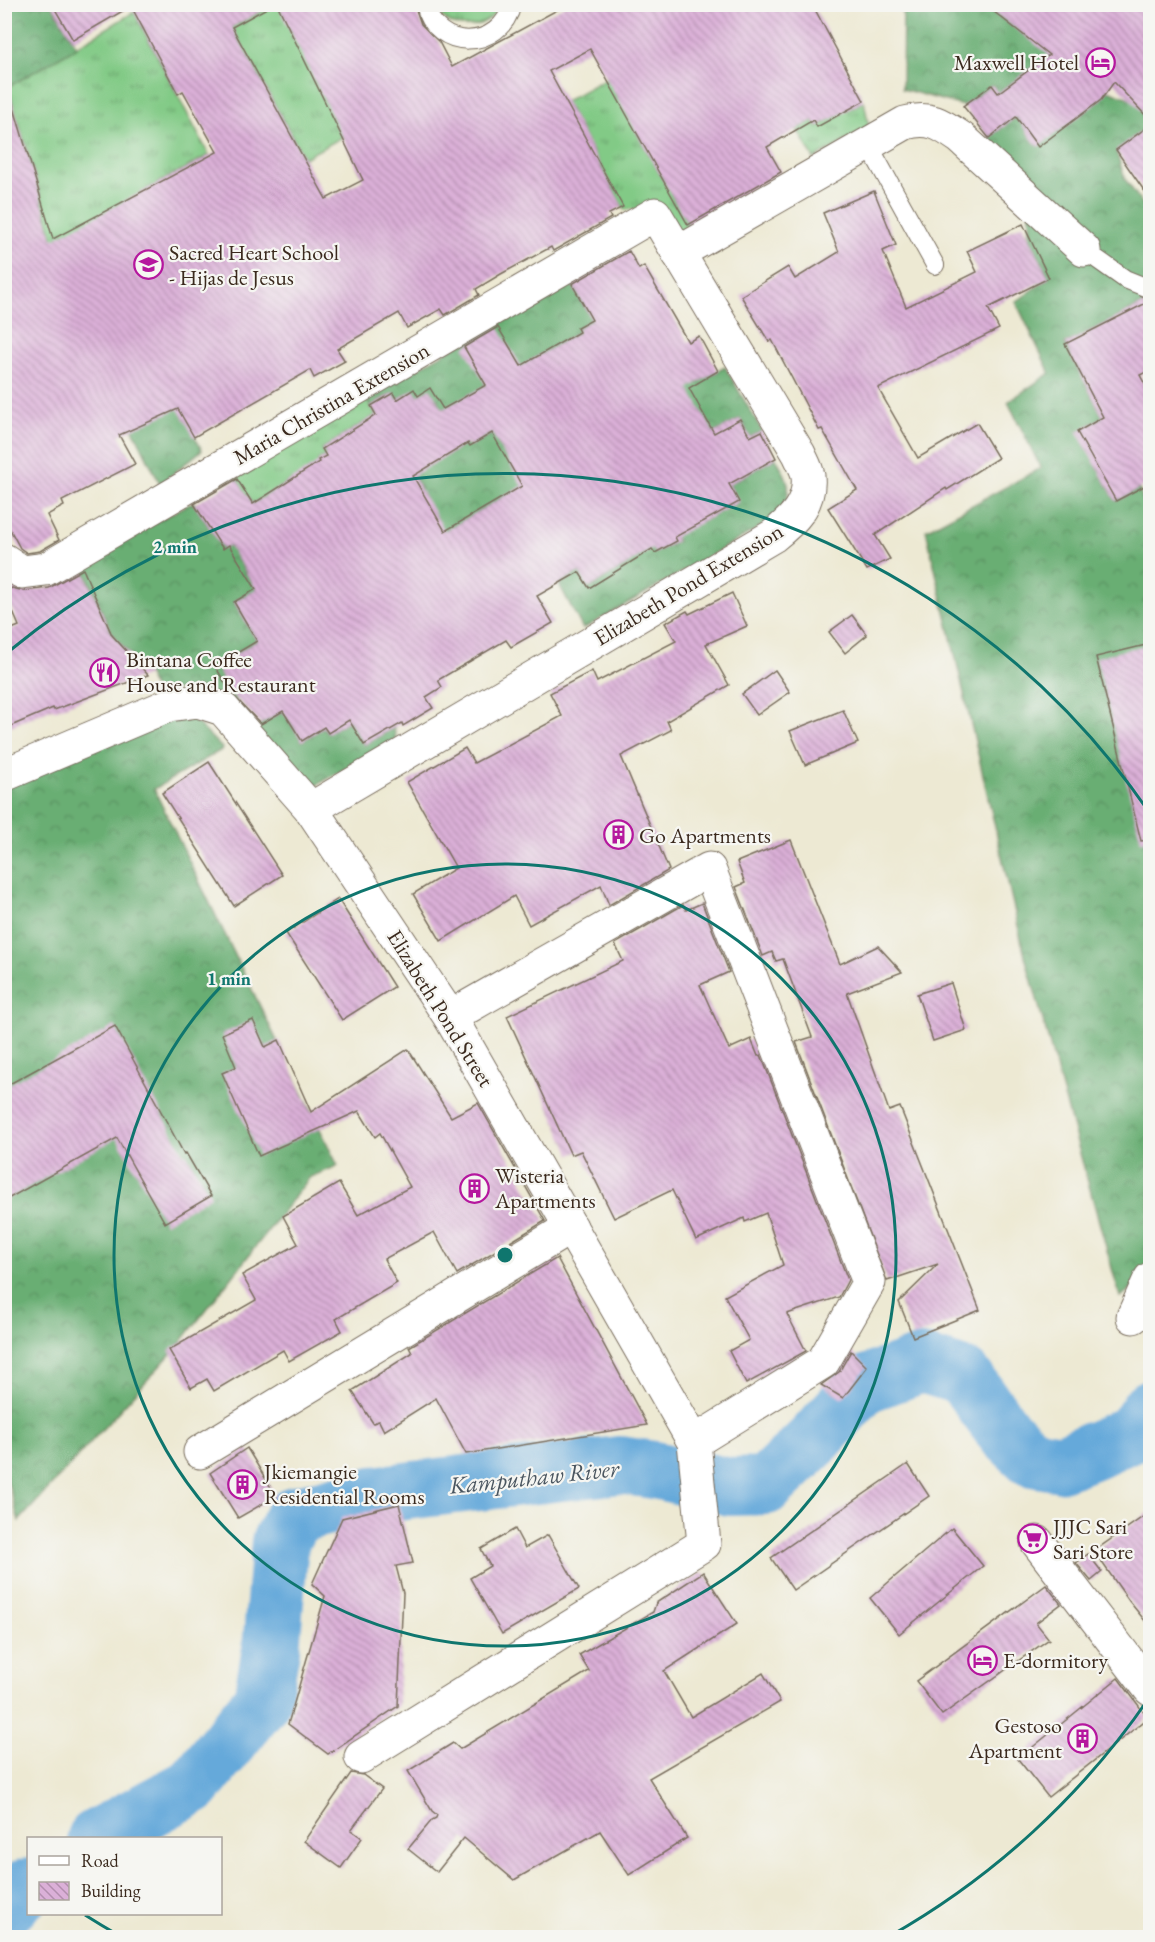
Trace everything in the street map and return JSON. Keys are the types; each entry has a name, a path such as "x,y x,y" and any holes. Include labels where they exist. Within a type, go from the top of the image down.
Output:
{"street":[{"path":"678,253 905,123 918,119 945,126 961,138 1084,250"},
{"name":"Elizabeth Pond Extension","path":"311,809 773,536 796,516 808,489 808,475 799,454 655,214"},
{"name":"Maria Christina Extension","path":"4,560 22,572 46,569 655,214"},
{"name":"Elizabeth Pond Street","path":"4,775 169,705 198,701 223,710 311,809 450,1017 695,1449 704,1544 361,1757"},
{"path":"450,1017 709,869 869,1282 823,1362 695,1449"},
{"path":"200,1452 571,1227"},
{"path":"1133,1317 1150,1279"},
{"path":"1037,1542 1150,1689"}],"lane":[{"path":"425,4 427,13 439,30 457,39 478,40 496,31 509,15 512,4"},
{"path":"868,144 935,265"},
{"path":"1084,250 1125,279 1150,289"}],"green space":[{"path":"437,4 499,5 486,21 467,26 456,25 448,21 441,14"},
{"path":"4,5 52,5 77,47 8,87 4,79"},
{"path":"274,5 354,5 407,102 304,158 232,27"},
{"path":"903,5 984,5 1012,26 1024,26 1055,51 998,93 992,85 963,106 902,89"},
{"path":"134,12 209,155 54,241 8,87"},
{"path":"634,63 637,133 690,228 684,238 645,208 625,210 565,101"},
{"path":"1144,83 1150,88 1150,117 1142,131 1116,151 1125,179 1146,209 1150,206 1150,293 1143,304 1065,344 1103,417 1078,432 1116,501 1139,489 1150,519 1150,1270 1148,1277 1120,1297 1025,956 926,530 1041,468 1008,402 1050,373 1016,302 1049,278 1030,238 1029,174 988,139 1016,117 1038,146 1108,90 1129,98"},
{"path":"864,101 869,127 814,159 797,129 813,120 817,127"},
{"path":"570,281 592,320 577,328 579,332 530,361 569,429 606,409 619,428 572,457 582,472 516,512 506,495 444,532 448,539 379,579 373,571 337,592 318,563 299,575 290,560 321,541 330,555 362,535 359,529 421,489 408,467 432,453 448,455 492,433 507,459 512,456 527,482 571,457 557,432 550,435 522,383 478,407 471,394 443,409 430,389 418,396 414,390 397,400 393,393 371,406 366,398"},
{"path":"143,342 202,450 160,484 133,429"},
{"path":"725,367 762,431 750,437 740,419 714,433 686,386 697,383"},
{"path":"366,398 376,415 322,449 326,456 318,460 316,480 293,479 253,504 234,475"},
{"path":"776,458 785,474 788,486 787,498 781,515 583,629 559,584 579,572 590,588 628,564 631,555 650,545 655,553 677,541 670,529 702,522 738,502 729,484"},
{"path":"193,502 223,549 229,545 264,602 260,605 251,592 234,602 257,641 215,666 238,704 198,687 155,693 148,675 112,634 81,562"},
{"path":"283,711 302,741 324,727 328,733 349,720 364,745 394,728 396,740 313,787 253,729"},
{"path":"189,715 223,749 154,789 338,1166 310,1177 178,1346 19,1521 4,1470 4,769"}],"building":[{"path":"52,4 274,4 232,27 326,199 363,180 277,4 414,4 421,24 439,42 452,67 568,4 812,4 864,101 817,127 813,120 767,147 781,172 688,225 590,49 549,71 623,207 609,214 611,218 553,251 551,247 476,289 479,295 445,315 441,309 407,328 399,313 337,349 345,361 314,378 310,370 194,437 178,409 119,435 135,464 62,501 64,506 47,515 59,540 40,551 27,553 20,548 4,518 4,99 11,98 53,239 217,152 183,91 178,94 131,6 73,40"},
{"path":"984,4 1150,4 1150,120 1114,82 1101,100 1038,147 1016,117 989,138 963,106 992,85 998,93 1049,55"},
{"path":"1150,125 1150,199 1116,150"},
{"path":"874,191 896,245 883,251 906,307 977,272 967,251 1023,224 1049,278 988,308 999,329 878,388 918,458 977,423 998,458 947,490 946,488 875,535 890,559 867,570 828,508 857,490 822,429 819,430 772,340 769,342 741,296 788,267 795,279 839,252 823,213"},
{"path":"629,251 639,269 644,266 688,342 699,336 718,371 689,388 714,433 740,419 750,437 762,431 776,458 729,484 739,502 675,537 677,541 655,553 652,549 589,588 579,572 537,596 553,623 511,647 506,640 438,680 442,687 426,697 433,708 403,726 402,723 364,745 349,720 328,733 324,727 302,741 283,711 261,724 231,693 215,666 257,641 234,602 256,589 229,545 223,549 194,504 237,479 253,504 319,462 318,460 326,456 322,449 376,415 371,406 393,393 397,400 414,389 418,396 430,388 443,409 486,385 464,347 498,327 521,366 579,332 577,328 592,320 572,284","holes":["492,433 522,486 445,531 413,476 468,443 470,446"]},
{"path":"1150,301 1150,370 1140,375 1150,394 1150,483 1116,501 1077,432 1103,417 1065,344"},
{"path":"83,569 112,635 148,675 54,710 53,708 4,729 4,632 19,626 4,591 12,588 24,591 49,588"},
{"path":"732,593 747,626 706,644 729,685 667,721 671,730 621,756 669,870 609,905 601,885 529,925 514,896 441,941 413,894 456,868 407,782 465,748 474,763 562,716 550,693 592,671 597,682 676,641 665,623 687,611 689,614"},
{"path":"852,615 867,635 845,653 829,632"},
{"path":"1150,644 1150,840 1141,841 1096,657"},
{"path":"775,670 790,692 757,715 742,694"},
{"path":"843,710 858,743 805,765 790,731"},
{"path":"209,762 282,875 234,906 162,793"},
{"path":"791,840 840,964 878,946 902,972 847,993 889,1111 900,1107 980,1310 913,1337 899,1302 938,1264 887,1281 796,1042 812,1037 783,959 776,961 772,952 763,956 736,887 745,883 737,862"},
{"path":"338,899 394,987 342,1020 286,933"},
{"path":"702,903 729,972 700,985 729,1049 751,1039 758,1056 761,1055 848,1280 839,1297 787,1314 806,1351 746,1384 729,1351 749,1340 725,1296 783,1265 766,1213 745,1222 744,1218 696,1240 672,1190 614,1218 581,1151 571,1155 507,1016 623,961 615,944 683,905 686,910"},
{"path":"951,983 966,1030 933,1041 917,994"},
{"path":"253,1020 265,1047 279,1040 311,1112 408,1049 451,1117 478,1103 545,1221 457,1274 434,1232 384,1259 397,1283 336,1319 342,1331 289,1361 283,1350 214,1391 207,1379 191,1388 169,1350 256,1300 242,1275 298,1244 283,1216 339,1183 358,1215 410,1187 380,1133 375,1137 359,1111 259,1156 222,1073 236,1067 222,1034"},
{"path":"115,1026 184,1154 186,1153 211,1196 165,1223 117,1138 4,1201 4,1087"},
{"path":"557,1258 647,1425 466,1454 436,1398 384,1431 379,1421 373,1423 352,1391 412,1353 409,1347"},
{"path":"851,1351 867,1367 843,1398 821,1385 839,1372"},
{"name":"Jkiemangie Residential Rooms","path":"247,1448 276,1496 238,1518 210,1473"},
{"path":"908,1464 929,1496 793,1590 771,1558"},
{"path":"399,1504 413,1563 396,1566 403,1593 398,1706 328,1754 288,1724 325,1596 312,1584 342,1518"},
{"path":"1150,1512 1150,1627 1094,1551"},
{"path":"952,1528 983,1566 899,1634 870,1598"},
{"path":"515,1529 525,1548 548,1535 579,1589 502,1634 470,1578 490,1566 481,1549"},
{"path":"1088,1554 1102,1572 1091,1581 1076,1563"},
{"path":"703,1572 737,1624 664,1671 691,1717 763,1673 780,1702 649,1778 687,1838 629,1875 600,1831 514,1880 464,1838 437,1872 408,1849 437,1815 432,1811 408,1771 453,1743 460,1749 589,1671 579,1655 653,1612 656,1603"},
{"name":"E-dormitory","path":"1046,1585 1061,1604 1036,1623 1049,1639 942,1715 916,1681"},
{"name":"Gestoso Apartment","path":"1118,1678 1148,1718 1048,1797 1018,1759"},
{"path":"351,1773 363,1775 382,1789 351,1830 362,1838 341,1868 304,1841"}],"waterway":[{"name":"Kamputhaw River","path":"98,1837 193,1786 262,1700 271,1649 280,1542 294,1515 373,1495 619,1465 654,1470 730,1487 766,1486 813,1441 863,1385 922,1364 964,1377 1005,1433 1032,1458 1061,1463 1099,1448 1134,1432 1150,1408"},
{"name":"Kamputhaw River","path":"4,1909 27,1888"}],"place":[{"name":"Maxwell Hotel","path":"1100,62"},
{"name":"Sacred Heart School - Hijas de Jesus","path":"148,265"},
{"name":"Bintana Coffee House and Restaurant","path":"105,672"},
{"name":"Go Apartments","path":"618,835"},
{"name":"Wisteria Apartments","path":"474,1188"},
{"name":"Jkiemangie Residential Rooms","path":"243,1484"},
{"name":"JJJC Sari Sari Store","path":"1032,1539"},
{"name":"E-dormitory","path":"982,1660"},
{"name":"Gestoso Apartment","path":"1083,1738"}]}
